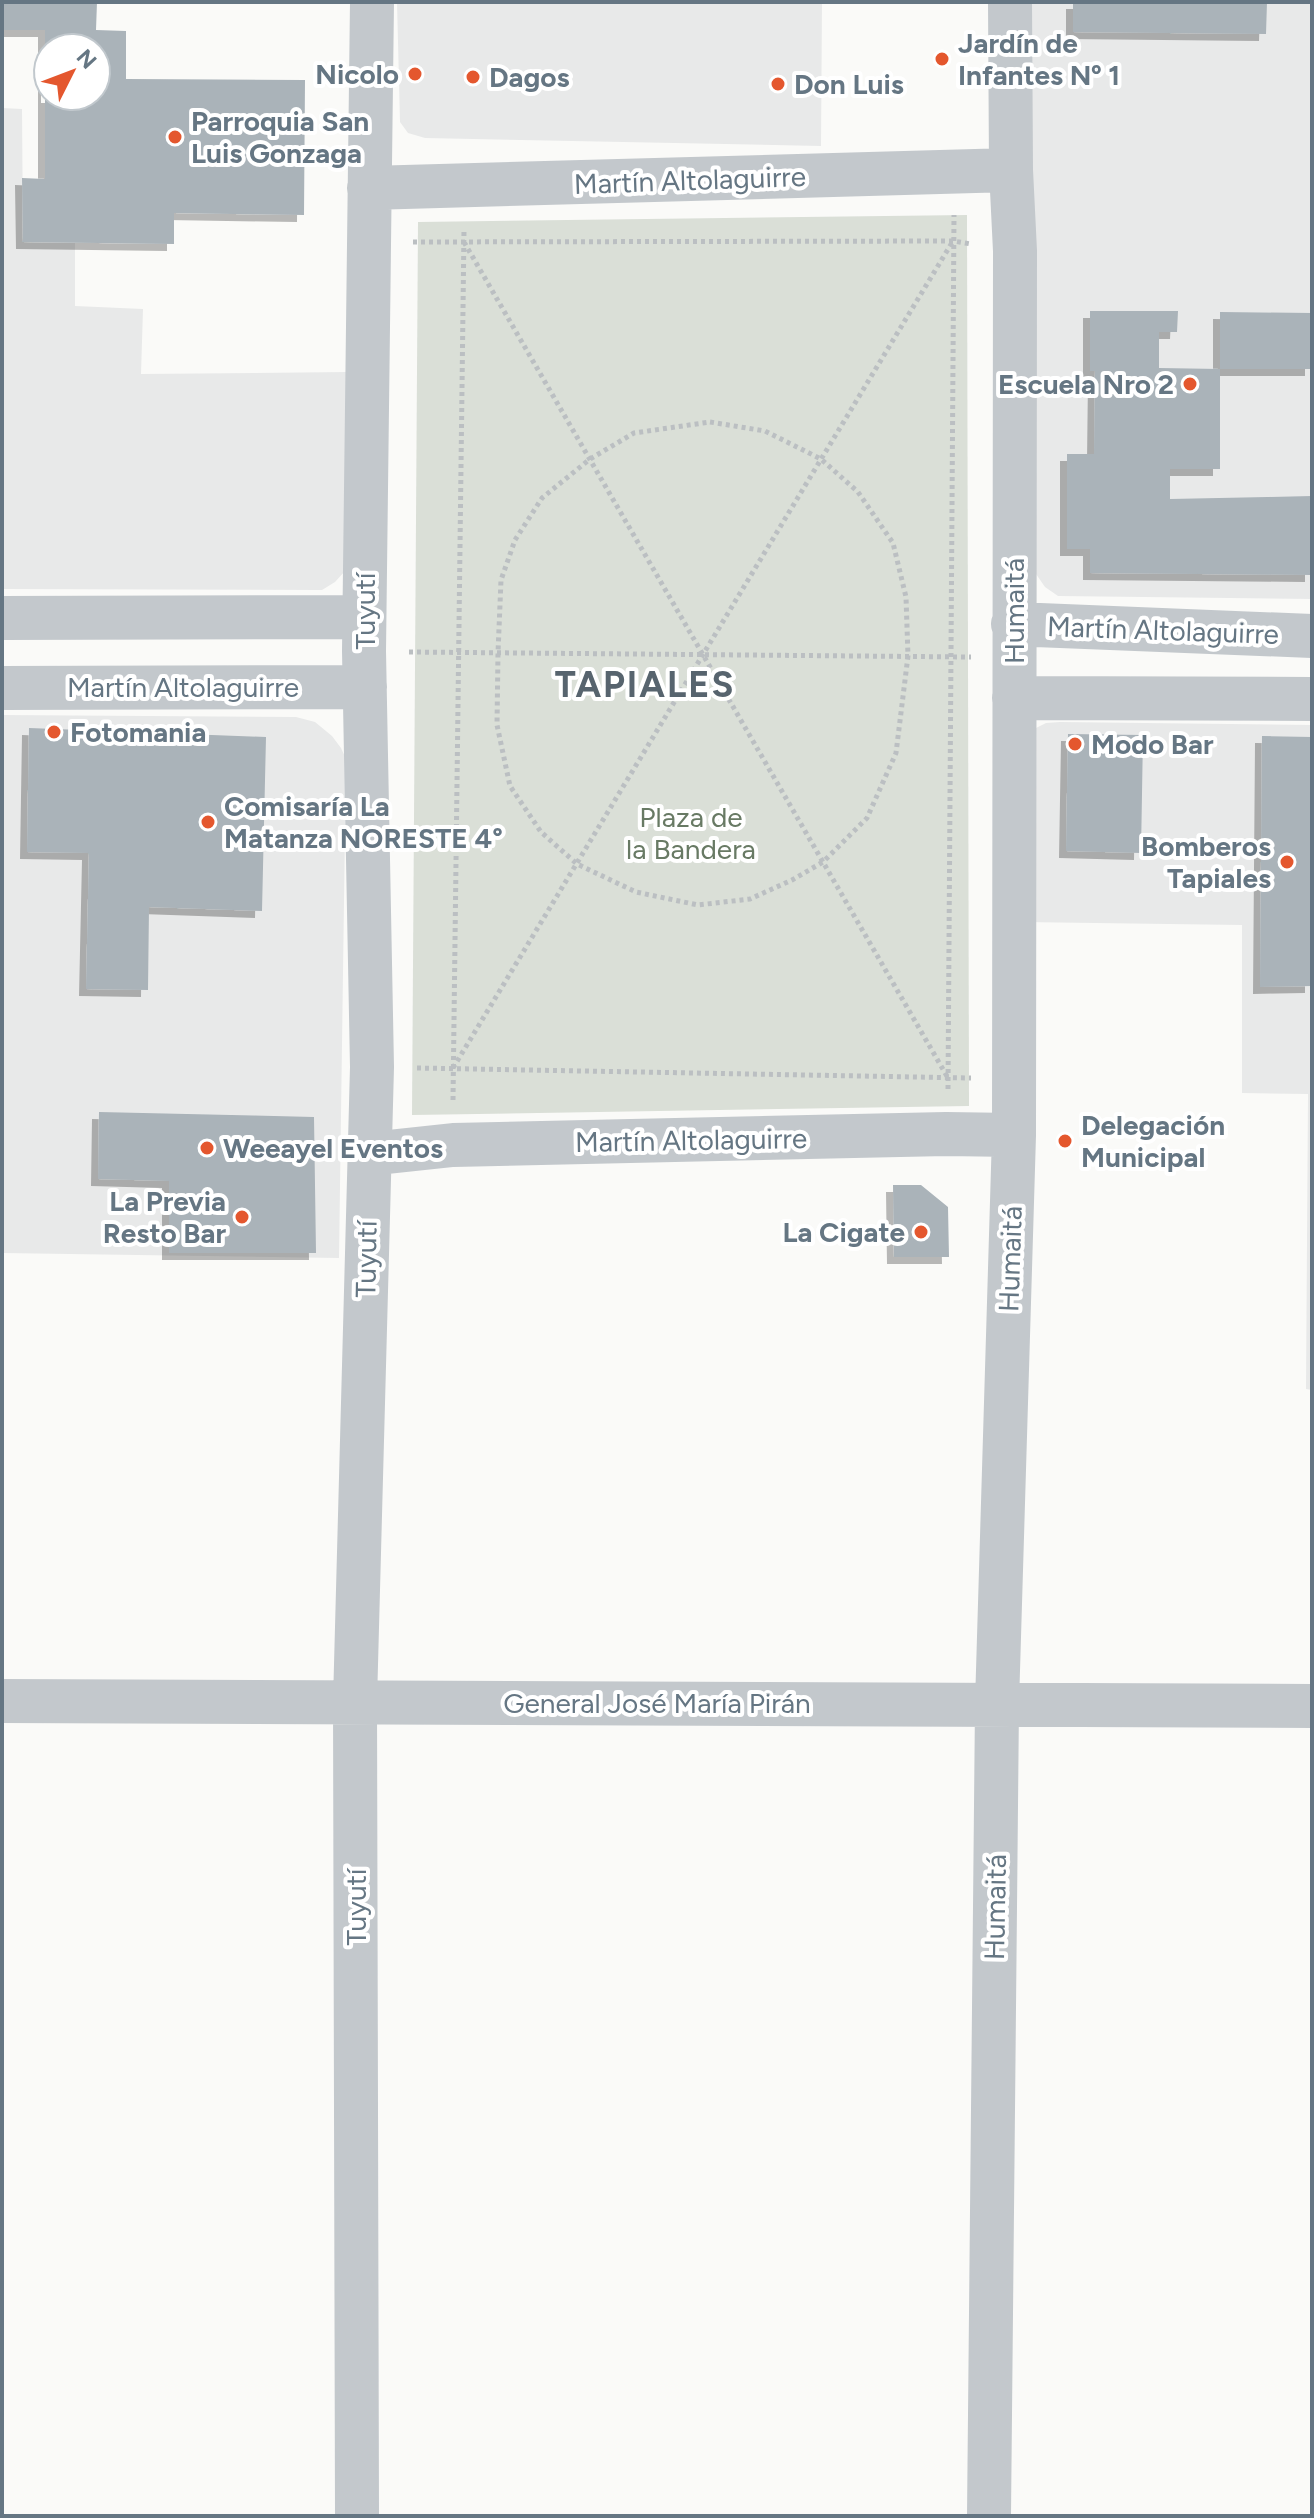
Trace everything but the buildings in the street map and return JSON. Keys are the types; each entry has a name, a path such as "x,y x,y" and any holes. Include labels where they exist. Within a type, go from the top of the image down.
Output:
{"street":[{"name":"Tuyutí","path":"357,2516 355,1702 372,1067 364,652 372,2"},
{"name":"Humaitá","path":"989,2516 997,1704 1014,1135 1015,251 1010,2"},
{"name":"Martín Altolaguirre","path":"369,188 1011,170"},
{"path":"2,618 364,652"},
{"name":"Martín Altolaguirre","path":"1014,660 1312,638"},
{"path":"1014,660 1309,699 1312,638"},
{"name":"Martín Altolaguirre","path":"2,688 364,652"},
{"name":"Martín Altolaguirre","path":"369,1154 453,1145 1014,1135"},
{"name":"General José María Pirán","path":"2,1701 1312,1706"}],"path":[{"path":"946,1134 954,172"},
{"path":"453,1145 465,185"},
{"path":"453,1068 953,241"},
{"path":"368,243 953,241 1015,251"},
{"path":"464,242 948,1078"},
{"path":"710,422 765,431 821,459 858,492 893,543 906,597 908,656 896,753 867,818 823,862 750,899 698,905 636,892 577,864 541,832 510,786 497,725 501,580 515,540 542,498 590,459 634,433 710,422"},
{"path":"364,652 908,656 1014,660"},
{"path":"372,1067 1014,1079"}],"shaded area":[{"path":"397,2 822,2 821,146 425,138 408,133 400,122"},
{"path":"1023,2 1312,2 1312,599 1058,596 1045,587 1036,574"},
{"path":"2,108 22,109 23,242 75,243 75,306 143,309 141,374 347,372 345,571 335,582 322,590 2,589"},
{"path":"2,715 296,717 315,722 341,748 346,759 339,1258 2,1253"},
{"path":"1046,723 1312,725 1312,1390 1306,1389 1308,1094 1242,1093 1242,925 1022,922 1032,730"}],"green space":[{"name":"Plaza de la Bandera","path":"967,215 969,1106 412,1115 418,222"}],"place":[{"name":"Jardín de Infantes Nº 1","path":"942,59"},
{"name":"Nicolo","path":"415,74"},
{"name":"Dagos","path":"473,77"},
{"name":"Don Luis","path":"778,84"},
{"name":"Parroquia San Luis Gonzaga","path":"175,137"},
{"name":"Escuela Nro 2","path":"1190,384"},
{"name":"Fotomania","path":"54,732"},
{"name":"Modo Bar","path":"1075,744"},
{"name":"Comisaría La Matanza NORESTE 4°","path":"208,822"},
{"name":"Bomberos Tapiales","path":"1287,862"},
{"name":"Delegación Municipal","path":"1065,1141"},
{"name":"Weeayel Eventos","path":"207,1148"},
{"name":"La Previa Resto Bar","path":"242,1217"},
{"name":"La Cigate","path":"921,1232"}],"district":[{"name":"TAPIALES","path":"645,684"}]}
